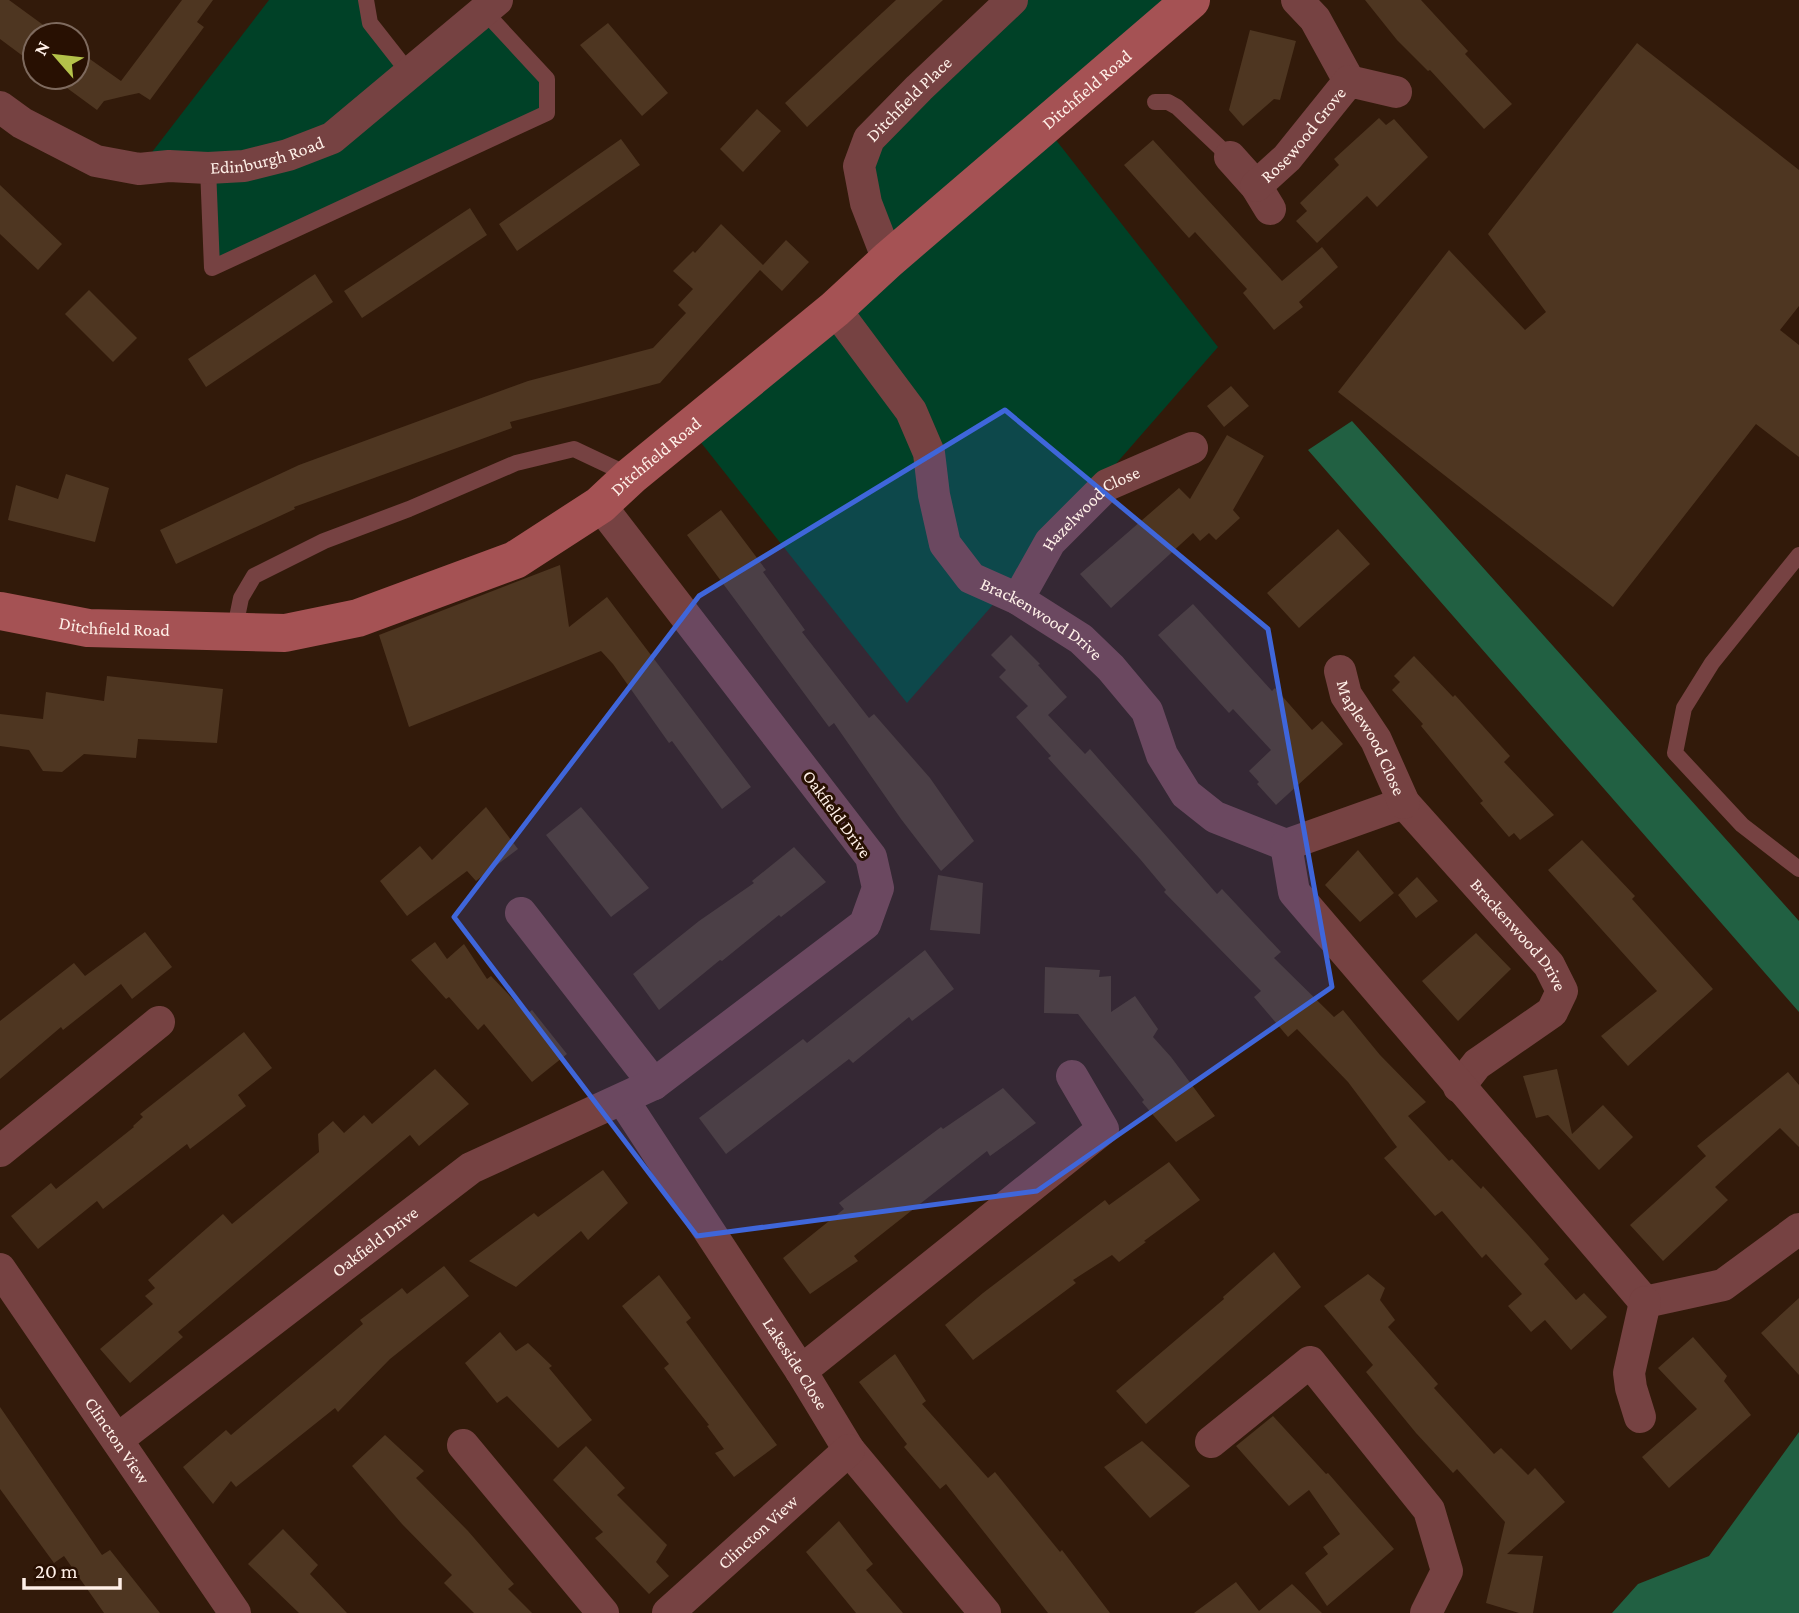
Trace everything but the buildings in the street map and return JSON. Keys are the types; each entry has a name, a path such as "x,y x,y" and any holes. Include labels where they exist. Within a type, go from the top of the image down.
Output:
{"street":[{"name":"Ditchfield Place","path":"888,260 866,203 859,166 869,139 1012,0"},
{"name":"Ditchfield Road","path":"0,611 88,628 285,633 358,618 516,560 600,505 631,476 691,430 835,309 888,260 1191,0"},
{"name":"Rosewood Grove","path":"1297,0 1315,19 1349,81 1396,92"},
{"name":"Edinburgh Road","path":"0,107 22,123 96,161 139,169 169,166 244,166 288,155 332,138 491,6"},
{"name":"Rosewood Grove","path":"1230,157 1263,197 1287,158 1349,81"},
{"name":"Brackenwood Drive","path":"835,309 911,411 929,453 934,495 945,544 971,578 1018,599 1081,639 1111,668 1147,711 1162,755 1186,794 1215,817 1286,845"},
{"name":"Hazelwood Close","path":"1018,599 1050,542 1107,485 1192,448"},
{"name":"Oakfield Drive","path":"118,1439 471,1168 654,1084 865,925 878,888 871,857 600,505"},
{"name":"Maplewood Close","path":"1340,671 1346,695 1376,740 1404,803"},
{"name":"Brackenwood Drive","path":"1404,803 1549,965 1562,991 1552,1012 1478,1064 1459,1087"},
{"path":"1404,803 1286,845 1294,892 1645,1302"},
{"path":"521,913 654,1084"},
{"path":"0,1151 159,1022"},
{"path":"801,1371 1103,1129 1072,1076"},
{"name":"Lakeside Close","path":"623,1100 801,1371 849,1450 985,1613"},
{"path":"1645,1302 1723,1285 1799,1229"},
{"name":"Clincton View","path":"0,1269 235,1613"},
{"path":"1640,1417 1629,1373 1645,1302"},
{"path":"1211,1442 1310,1362 1429,1510 1447,1571 1426,1613"},
{"path":"463,1445 603,1613"},
{"name":"Clincton View","path":"668,1613 849,1450"}],"lane":[{"path":"366,0 370,23 410,74"},
{"path":"208,168 212,268 547,113 547,79 491,6"},
{"path":"1155,102 1168,102 1177,107 1230,157"},
{"path":"234,632 241,598 254,576 324,541 409,509 516,463 574,449 631,476"},
{"path":"1799,555 1712,663 1684,708 1675,753 1742,825 1799,869"}],"highlighted area":[{"path":"1005,410 1268,629 1332,987 1037,1191 697,1236 454,917 699,596"}],"green space":[{"path":"269,0 366,0 370,23 410,74 484,11 547,79 547,113 212,268 208,169 139,169"},
{"path":"1012,0 1192,0 1045,126 1218,347 907,703 691,430 888,260 859,166"},
{"path":"1352,421 1799,921 1799,1012 1308,450"},
{"path":"1799,1432 1799,1613 1612,1613 1638,1584 1709,1556"}]}
